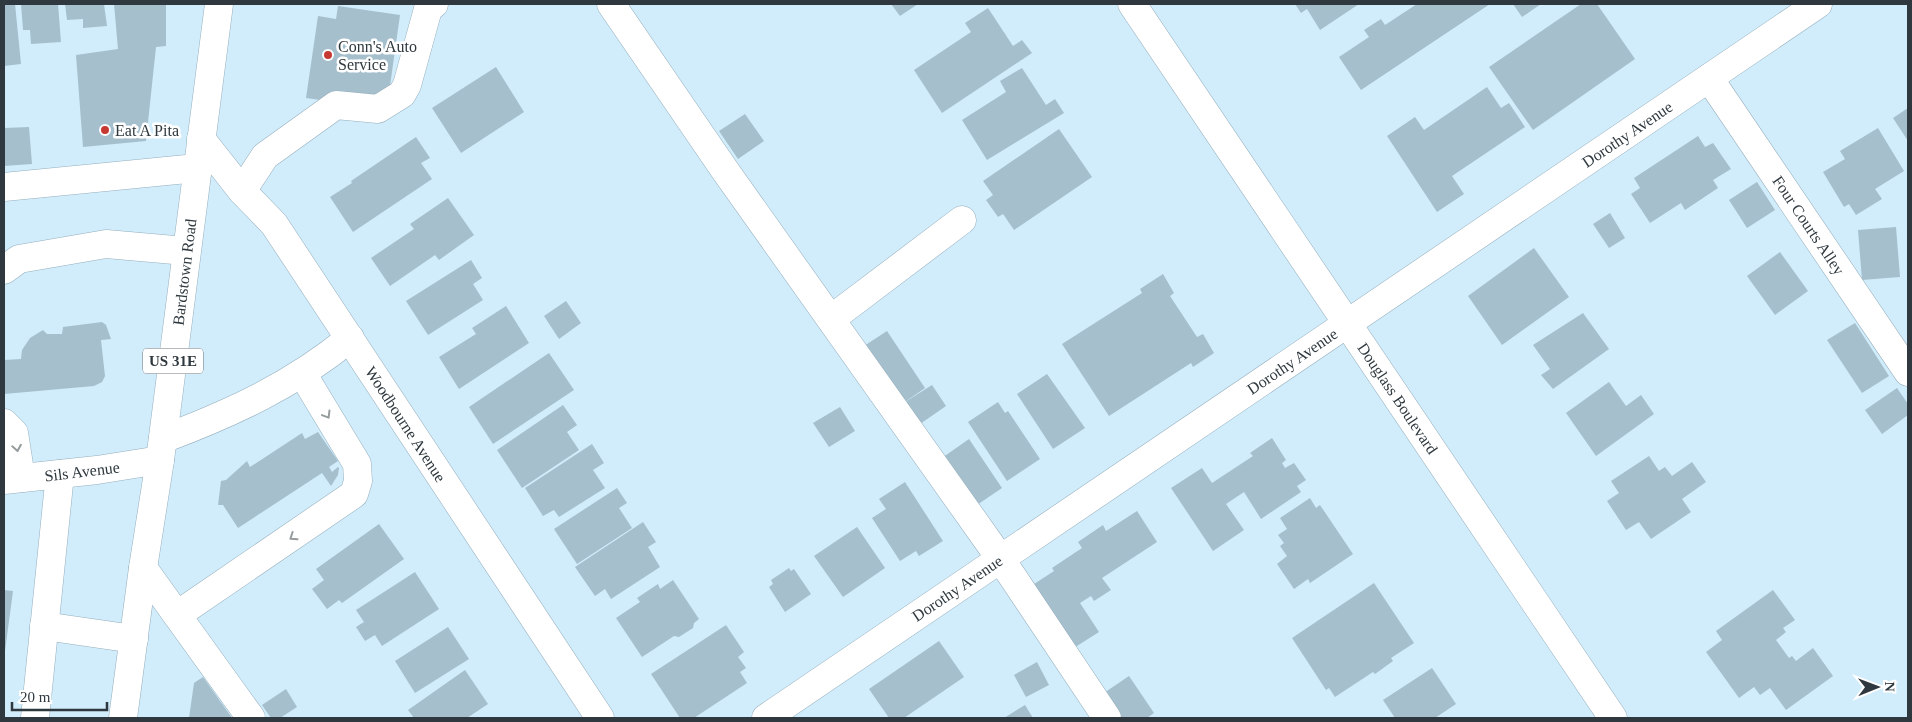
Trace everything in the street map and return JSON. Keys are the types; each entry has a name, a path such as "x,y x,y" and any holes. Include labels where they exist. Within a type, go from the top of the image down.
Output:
{"street":[{"name":"Bardstown Road","path":"123,718 143,568 162,450 219,4"},
{"path":"242,191 265,156 336,106 378,109 402,94 407,86 428,9 434,4"},
{"path":"611,4 724,168 1000,558 1107,718"},
{"name":"Douglass Boulevard","path":"1132,4 1613,718"},
{"name":"Dorothy Avenue","path":"766,718 1818,4"},
{"name":"Four Courts Alley","path":"1709,78 1908,372"},
{"name":"Woodbourne Avenue","path":"201,139 242,191 274,224 600,718"},
{"path":"4,187 197,168"},
{"path":"831,319 962,220"},
{"path":"4,270 19,259 106,244 186,251"},
{"name":"Sils Avenue","path":"13,479 97,470 162,450 217,418 276,390 322,361 350,338"},
{"path":"177,615 354,494 358,481 357,464 302,373"},
{"path":"4,424 14,432 13,479"},
{"path":"35,718 60,474"},
{"path":"143,568 251,718"},
{"path":"44,626 134,639"}],"building":[{"path":"4,4 15,4 21,64 4,66"},
{"path":"21,4 58,4 61,42 31,44 30,30 23,30"},
{"path":"65,4 104,4 107,26 83,28 83,19 67,20"},
{"path":"114,4 166,4 166,46 156,47 146,141 83,147 76,55 118,49"},
{"path":"891,4 918,4 900,16"},
{"path":"1295,4 1359,4 1320,30 1307,9 1301,13"},
{"path":"1417,4 1490,4 1361,90 1339,57 1369,37 1364,30 1381,19 1385,25"},
{"path":"1513,4 1541,4 1522,17"},
{"path":"1581,4 1597,4 1635,59 1533,130 1489,67"},
{"path":"338,6 400,15 389,93 358,105 306,98 318,16 336,19"},
{"path":"988,8 1013,46 1022,40 1032,53 942,113 914,70 971,32 965,23"},
{"path":"496,67 524,112 461,153 432,108"},
{"path":"1022,68 1046,105 1055,99 1064,113 987,160 962,120 1006,92 1000,81"},
{"path":"1487,87 1501,108 1509,103 1525,127 1452,176 1464,194 1437,212 1387,136 1415,117 1424,130"},
{"path":"1908,108 1908,141 1893,118"},
{"path":"745,114 764,141 738,159 719,131"},
{"path":"29,127 32,164 4,166 4,128"},
{"path":"1878,128 1904,171 1875,189 1882,199 1856,215 1849,204 1844,207 1823,172 1845,159 1840,151"},
{"path":"1059,129 1092,177 1014,230 1003,214 998,217 986,200 993,195 983,181"},
{"path":"1698,136 1705,147 1713,143 1731,169 1713,180 1718,188 1685,210 1681,203 1650,223 1631,194 1640,188 1634,178"},
{"path":"416,137 430,158 421,163 432,179 353,232 330,197"},
{"path":"1757,182 1775,210 1747,228 1729,200"},
{"path":"448,198 474,235 439,260 435,255 390,286 371,258 414,229 410,224"},
{"path":"1610,213 1625,238 1609,248 1593,224"},
{"path":"1896,227 1900,277 1862,280 1858,230"},
{"path":"1534,248 1569,297 1502,345 1468,296"},
{"path":"1780,252 1808,291 1775,315 1747,276"},
{"path":"471,260 482,278 473,284 483,300 428,335 406,301"},
{"path":"1163,274 1174,293 1170,296 1197,337 1203,334 1214,353 1193,367 1191,363 1109,416 1062,344 1142,293 1140,289"},
{"path":"566,301 581,323 559,339 544,316"},
{"path":"506,306 529,343 459,389 439,357 476,334 472,328"},
{"path":"1583,313 1609,349 1553,389 1541,375 1550,369 1533,345"},
{"path":"102,322 106,325 111,339 101,340 105,376 102,382 94,386 4,394 4,360 21,359 22,350 30,338 43,330 47,334 62,334 63,327"},
{"path":"1855,323 1889,376 1862,393 1827,340"},
{"path":"887,331 925,388 902,404 864,346"},
{"path":"549,353 574,390 493,444 469,407"},
{"path":"1047,374 1085,428 1053,449 1017,394"},
{"path":"1609,382 1626,406 1641,395 1654,414 1596,456 1566,413"},
{"path":"932,385 946,406 920,424 905,402"},
{"path":"1897,388 1908,404 1908,415 1882,434 1865,410"},
{"path":"998,402 1005,413 1008,411 1040,459 1007,481 968,422"},
{"path":"563,405 577,425 567,432 579,450 522,488 497,450"},
{"path":"840,407 855,431 829,447 813,423"},
{"path":"318,432 338,461 329,467 332,472 339,468 338,475 331,486 322,473 238,528 223,505 218,505 221,481 226,480 247,461 250,467 302,433 305,439"},
{"path":"1272,438 1286,460 1282,463 1285,468 1294,463 1306,480 1297,486 1301,492 1261,519 1244,492 1226,504 1244,530 1213,551 1171,488 1202,468 1212,483 1253,456 1250,453"},
{"path":"969,439 1002,488 971,509 939,460"},
{"path":"592,444 604,463 593,470 605,488 559,517 554,510 543,516 525,488"},
{"path":"1649,456 1659,471 1665,467 1672,476 1692,462 1706,482 1682,499 1691,512 1651,539 1639,522 1626,530 1607,501 1619,493 1611,481"},
{"path":"905,482 943,541 919,556 916,551 900,561 872,518 886,509 879,499"},
{"path":"617,488 627,503 619,508 632,528 577,564 554,529"},
{"path":"1310,498 1316,508 1320,505 1353,554 1310,583 1308,579 1294,589 1277,564 1287,556 1280,546 1284,543 1278,535 1287,529 1280,518"},
{"path":"1137,511 1157,542 1102,578 1111,590 1094,601 1091,596 1080,603 1099,632 1069,651 1028,588 1054,571 1052,568 1082,548 1078,542 1103,525 1106,531"},
{"path":"643,522 656,542 648,547 660,567 611,599 605,589 595,596 575,567"},
{"path":"379,524 404,559 342,603 339,600 327,609 312,589 324,580 316,569"},
{"path":"857,527 885,568 843,597 814,556"},
{"path":"789,568 791,571 794,569 811,594 785,612 769,587 773,584 771,580"},
{"path":"415,572 439,609 382,646 375,635 365,641 356,627 364,622 356,610"},
{"path":"673,580 699,619 694,623 693,628 679,637 674,636 642,657 616,618 640,602 637,598 658,584 660,589"},
{"path":"1374,583 1414,643 1391,658 1393,661 1375,674 1373,672 1335,697 1329,688 1326,690 1292,638"},
{"path":"4,590 13,591 5,651 4,650"},
{"path":"1773,590 1795,620 1783,628 1786,632 1776,640 1789,658 1792,656 1796,661 1813,648 1833,676 1786,710 1770,688 1760,695 1754,687 1739,698 1706,652 1722,640 1716,631"},
{"path":"726,625 744,652 738,657 746,668 740,672 747,683 694,718 680,718 651,674"},
{"path":"448,627 469,659 415,693 395,661"},
{"path":"939,641 964,677 904,718 889,718 869,689"},
{"path":"1037,662 1049,685 1026,697 1014,675"},
{"path":"1432,668 1456,704 1435,718 1395,718 1383,700"},
{"path":"465,670 488,704 467,718 414,718 408,710"},
{"path":"1129,676 1154,713 1147,718 1117,718 1101,695"},
{"path":"203,677 232,718 189,718 194,683"},
{"path":"286,689 297,707 280,718 271,718 262,705"},
{"path":"1025,705 1033,718 1004,718"}],"place":[{"name":"Conn's Auto Service","path":"328,55"},
{"name":"Eat A Pita","path":"105,130"}]}
